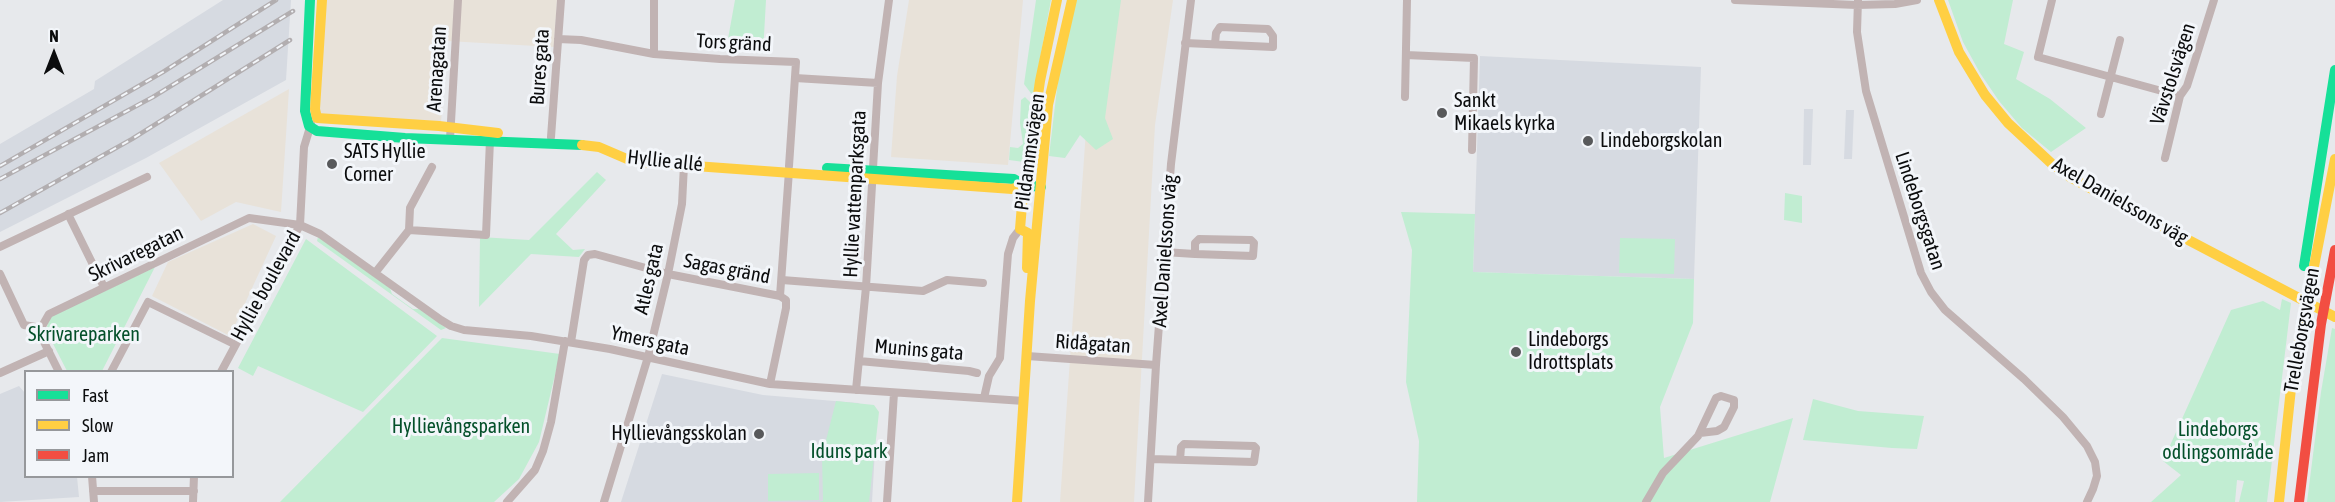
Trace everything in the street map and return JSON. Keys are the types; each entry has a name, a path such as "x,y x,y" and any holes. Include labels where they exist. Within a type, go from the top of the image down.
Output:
{"main road":[{"name":"Hyllie boulevard","path":"309,126 305,111 310,0"},
{"path":"317,118 315,109 322,0"},
{"name":"Pildammsvägen","path":"1030,301 1028,232 1020,229 1024,185 1033,143 1044,56 1057,0"},
{"name":"Pildammsvägen","path":"1017,502 1030,301 1048,105 1072,0"},
{"name":"Axel Danielssons väg","path":"1939,0 1959,52 1985,95 2008,123 2051,163 2070,177 2335,317"},
{"path":"2301,324 2304,265 2335,70"},
{"name":"Hyllie allé","path":"317,118 490,140 589,145 627,159 684,165 789,169"},
{"name":"Hyllie allé","path":"309,126 317,131 329,133 450,134 601,141 644,157 872,175 1014,179 1024,185 1041,187"},
{"name":"Trelleborgsvägen","path":"2279,502 2292,379 2335,159"},
{"name":"Trelleborgsvägen","path":"2299,502 2321,324 2335,250"},
{"path":"2314,384 2320,373 2335,289"}],"street":[{"name":"Arenagatan","path":"450,134 458,0"},
{"name":"Bures gata","path":"551,137 561,0"},
{"path":"558,39 581,40 654,54 654,0"},
{"name":"Hyllie vattenparksgata","path":"856,390 866,287 878,83 889,0"},
{"name":"Axel Danielssons väg","path":"1148,502 1173,145 1191,0"},
{"path":"1405,97 1407,0"},
{"path":"1734,0 1895,4 1917,0"},
{"path":"2052,0 2038,57 2180,96"},
{"name":"Vävstolsvägen","path":"2165,158 2180,96 2187,86 2214,0"},
{"name":"Lindeborgsgatan","path":"1858,2 1859,49 1866,92 1921,273 1931,292 1945,310 2024,379 2063,417 2087,446 2095,462 2097,476 2094,489 2087,502"},
{"path":"1185,43 1273,47 1273,36 1268,29 1220,27 1216,33 1215,44"},
{"path":"2101,114 2120,40"},
{"path":"1406,52 1474,58 1472,150"},
{"name":"Tors gränd","path":"654,54 796,62 795,78"},
{"path":"789,169 795,78 878,83"},
{"path":"309,126 317,118"},
{"name":"Hyllie boulevard","path":"222,370 300,225 303,156 309,126"},
{"path":"409,230 486,235 490,140"},
{"name":"Atles gata","path":"604,502 648,357 668,274 682,204 684,165"},
{"path":"375,273 409,230 410,208 432,167"},
{"name":"Sagas gränd","path":"780,296 789,169"},
{"path":"0,247 147,177"},
{"path":"68,214 104,287"},
{"name":"Skrivaregatan","path":"41,328 49,314 249,218 300,225"},
{"name":"Ymers gata","path":"300,225 320,234 451,326 464,330 568,342 770,384 1024,401"},
{"path":"984,399 989,376 1000,358 1008,254 1013,237 1020,229"},
{"path":"1164,252 1195,254 1253,256 1254,243 1251,240 1199,239 1195,243 1195,254"},
{"name":"Sagas gränd","path":"568,342 584,260 588,255 595,254 668,274 780,296 786,300 770,384"},
{"path":"0,274 24,325 41,328 42,338 58,370"},
{"name":"Sagas gränd","path":"782,280 923,291 947,280 983,283"},
{"path":"112,370 148,302 234,344"},
{"path":"507,502 535,470 543,451 568,342"},
{"path":"0,373 49,351"},
{"name":"Ridågatan","path":"1027,356 1156,365"},
{"name":"Munins gata","path":"859,361 977,373"},
{"path":"887,502 894,393"},
{"path":"1646,502 1663,473 1700,432 1716,399 1721,396 1734,400 1734,407 1724,427 1717,431 1700,432"},
{"path":"1151,459 1180,460 1254,462 1256,448 1254,446 1184,444 1181,447 1180,460"},
{"path":"92,478 94,502"},
{"path":"193,502 194,478"},
{"path":"93,491 194,491"}],"shaded area":[{"path":"223,0 291,0 286,80 146,158 0,232 0,144 94,89 95,81"},
{"path":"325,0 557,0 554,47 447,41 441,122 319,115"},
{"path":"909,0 1023,0 1008,165 891,157 897,76"},
{"path":"1111,0 1173,0 1155,125 1134,502 1060,502 1086,130"},
{"name":"Lindeborgskolan","path":"1480,56 1701,67 1694,279 1473,272"},
{"path":"289,89 281,212 236,202 201,221 159,163"},
{"path":"1804,109 1813,109 1811,165 1803,165"},
{"path":"1846,110 1854,110 1852,159 1844,159"},
{"path":"253,224 276,236 230,336 152,296 168,262"},
{"name":"Hyllievångsskolan","path":"662,374 763,395 858,403 877,414 872,502 621,502"},
{"path":"19,386 24,392 24,478 77,478 79,497 0,502 0,394"}],"green space":[{"path":"735,0 766,0 763,53 726,50"},
{"path":"1036,0 1051,0 1033,96 1024,84"},
{"path":"1075,0 1121,0 1105,118 1113,139 1096,150 1080,135 1065,158 1049,156 1061,55"},
{"path":"1948,0 2013,0 2004,44 2024,52 2016,79 2050,99 2086,128 2051,152 2022,128 1999,101 1980,73 1963,42"},
{"path":"1025,97 1030,102 1031,110 1024,162 1009,160 1010,147 1018,148 1023,144 1020,123 1021,100"},
{"path":"597,172 606,180 556,234 573,250 585,249 579,257 531,254 479,307 480,237 529,240"},
{"path":"1785,193 1802,196 1802,223 1784,220"},
{"path":"1401,212 1475,214 1473,272 1694,279 1693,323 1660,407 1664,458 1793,418 1770,502 1417,502 1419,441 1406,382 1412,250"},
{"path":"318,237 390,288 392,294 413,309 419,309 446,328 441,330 317,241"},
{"path":"1620,238 1675,239 1674,274 1619,273"},
{"path":"306,239 437,336 363,412 258,366 253,376 238,368"},
{"name":"Skrivareparken","path":"155,267 103,370 66,370 46,330 50,317"},
{"name":"Lindeborgs odlingsområde","path":"2282,299 2291,303 2267,502 2239,502 2244,481 2237,480 2235,502 2151,502 2181,475 2163,461 2231,310 2263,301 2280,310"},
{"path":"2332,328 2335,329 2335,502 2307,502 2321,392"},
{"name":"Hyllievångsparken","path":"442,338 560,354 539,442 519,479 494,502 280,502"},
{"path":"1813,399 1858,411 1924,416 1917,449 1803,440"},
{"name":"Iduns park","path":"836,401 874,405 879,412 869,502 818,502 823,501 822,456"},
{"path":"819,473 819,500 768,501 768,474"}],"railway":[{"path":"0,166 163,72 276,0"},
{"path":"0,179 153,97 293,11"},
{"path":"0,213 132,139 290,40"}],"traffic: fast":[{"path":"310,0 305,111 309,126 317,131 405,138 582,145"},
{"path":"2304,266 2335,70"},
{"path":"827,168 1014,179 1024,185 1041,187"}],"traffic: slow":[{"path":"322,0 315,109 317,118 439,126 498,133"},
{"path":"1027,268 1028,233 1020,229 1022,205 1040,81 1057,0"},
{"path":"1017,502 1030,301 1048,105 1072,0"},
{"path":"1939,0 1959,52 1985,95 2008,123 2051,163 2070,177 2116,202 2335,317"},
{"path":"582,145 599,147 640,162 1012,189 1024,185"},
{"path":"2279,502 2292,379 2335,159"}],"traffic: jam":[{"path":"2299,502 2321,324 2335,250"}],"place":[{"name":"Sankt Mikaels kyrka","path":"1442,113"},
{"name":"Lindeborgskolan","path":"1588,141"},
{"name":"SATS Hyllie Corner","path":"332,164"},
{"name":"Lindeborgs Idrottsplats","path":"1516,352"},
{"name":"Hyllievångsskolan","path":"759,434"}]}
